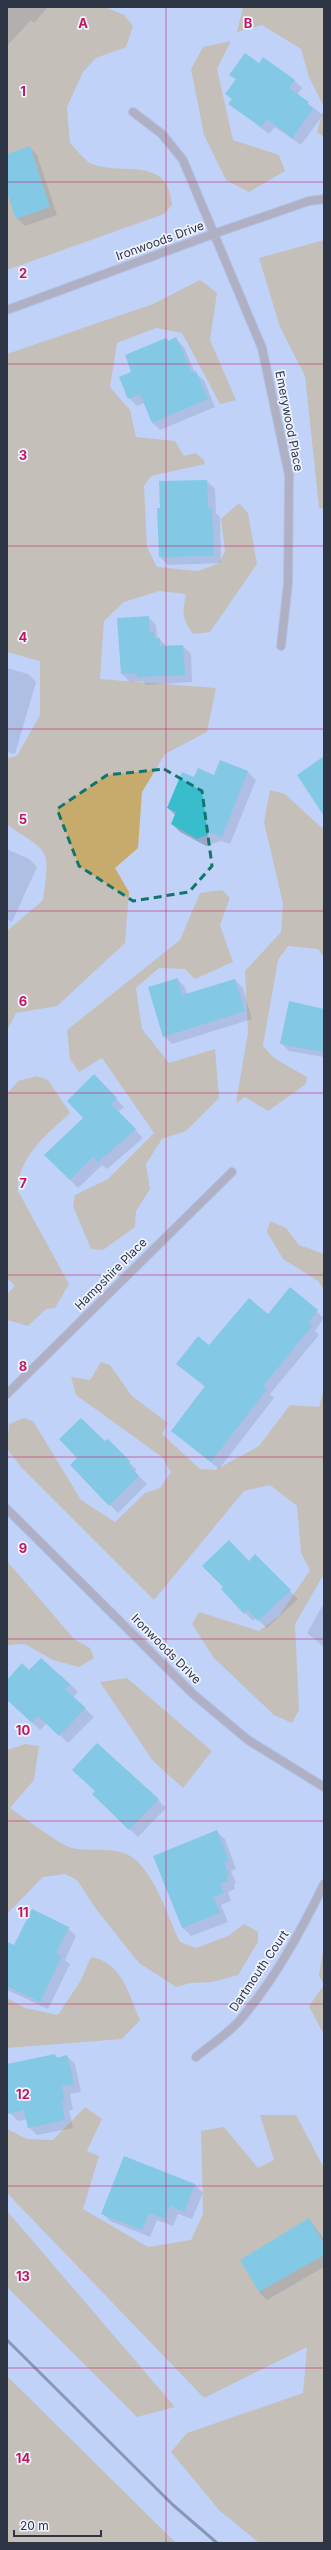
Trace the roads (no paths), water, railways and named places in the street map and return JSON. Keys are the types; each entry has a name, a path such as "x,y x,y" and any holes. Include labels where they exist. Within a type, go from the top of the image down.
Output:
{"street":[{"name":"Emerywood Place","path":"132,112 162,134 184,160 216,233 262,348 289,475 288,584 281,646"},
{"name":"Ironwoods Drive","path":"7,310 216,233 308,201 324,199"},
{"name":"Hampshire Place","path":"7,1394 232,1172"},
{"name":"Ironwoods Drive","path":"7,1509 193,1694 248,1740 324,1787"},
{"name":"Dartmouth Court","path":"196,2057 240,2021 278,1967 305,1923 324,1884"}],"railway":[{"path":"7,2340 173,2505 217,2543"}]}
